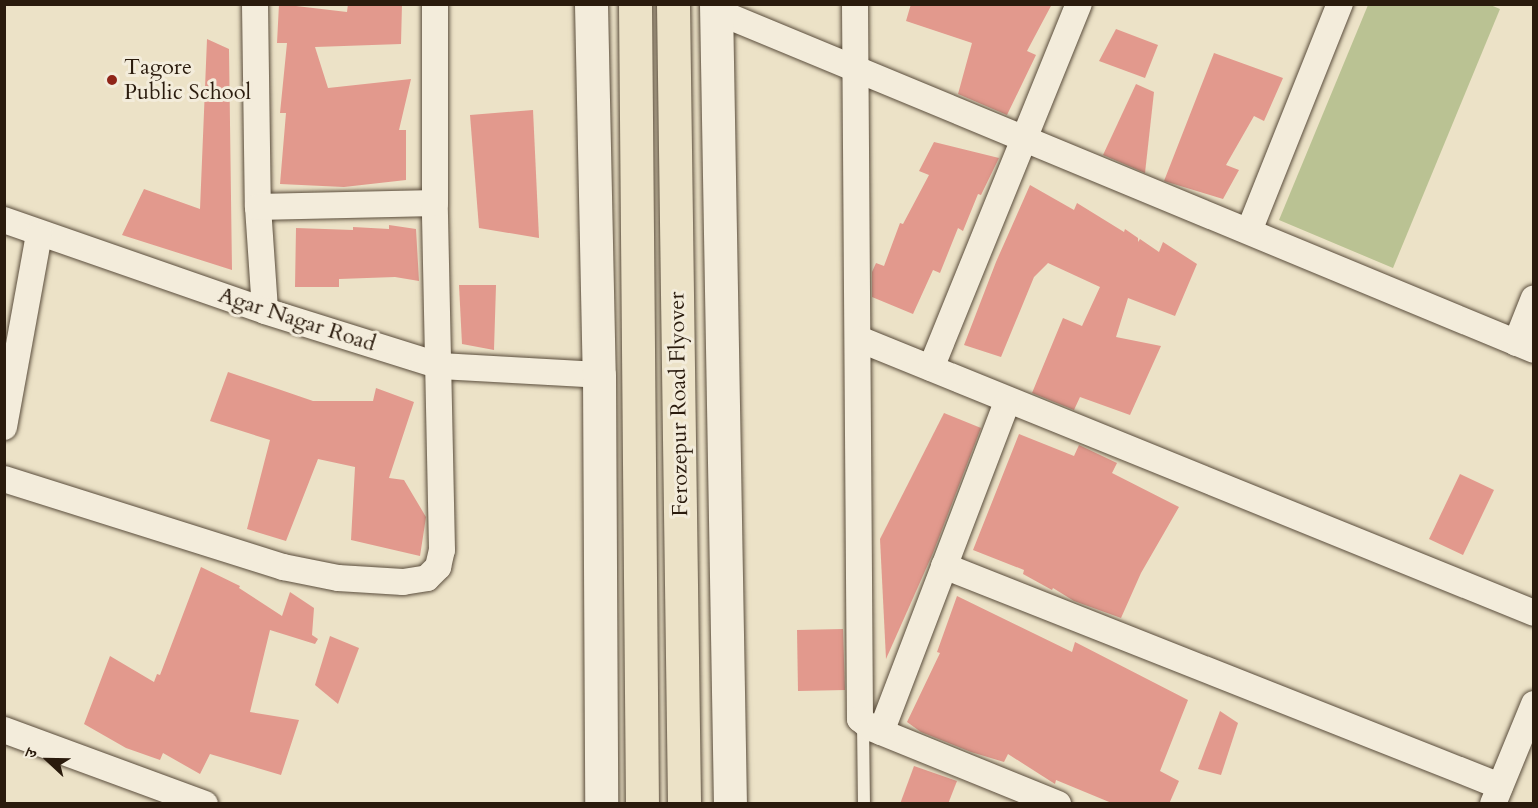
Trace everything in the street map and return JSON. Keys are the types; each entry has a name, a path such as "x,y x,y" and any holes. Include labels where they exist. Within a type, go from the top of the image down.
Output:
{"highway":[{"name":"Ferozepur Road Flyover","path":"635,4 642,804"},
{"name":"Ferozepur Road Flyover","path":"673,4 684,804"}],"main road":[{"path":"591,4 599,375 601,804"},
{"path":"716,8 730,804"}],"street":[{"path":"255,4 258,207 265,311"},
{"path":"4,479 283,567 338,578 403,582 427,578 438,567 442,550 435,203 435,4"},
{"path":"855,4 860,707 872,728 1058,804"},
{"path":"931,368 1079,4"},
{"path":"1249,231 1340,4"},
{"path":"716,8 856,70 1525,346 1533,298"},
{"path":"258,207 435,203"},
{"name":"Agar Nagar Road","path":"4,220 265,311 440,366 599,375"},
{"path":"4,427 39,234"},
{"path":"859,339 1533,613"},
{"path":"872,728 944,566 1008,400"},
{"path":"944,566 1496,795 1533,704"},
{"path":"4,730 204,804"}],"lane":[{"path":"864,804 872,728"}],"green space":[{"path":"1488,4 1500,9 1393,268 1279,220 1368,5"}],"building":[{"path":"279,4 347,12 348,4 402,4 401,44 315,47 328,88 411,79 399,130 406,130 406,180 344,187 280,184 286,113 280,113 287,43 277,43"},
{"path":"911,4 1052,4 1027,51 1036,55 1007,115 958,94 972,43 906,21"},
{"path":"1116,29 1158,45 1145,78 1099,61"},
{"path":"207,39 229,49 232,270 122,235 144,189 200,209"},
{"path":"1214,53 1283,78 1264,121 1254,116 1226,165 1239,170 1223,199 1164,181"},
{"path":"1136,84 1154,92 1145,173 1103,155"},
{"path":"533,110 539,238 479,228 470,115"},
{"path":"934,142 999,158 981,195 978,194 963,231 958,228 940,273 933,270 913,314 872,297 872,272 876,263 884,266 900,223 903,224 929,175 919,171"},
{"path":"1030,185 1074,210 1077,203 1124,232 1125,229 1138,238 1138,242 1140,239 1159,252 1163,242 1197,264 1175,316 1128,298 1116,337 1161,346 1130,415 1080,397 1074,410 1032,393 1063,318 1082,326 1100,287 1048,263 1034,277 1001,357 964,345 996,262"},
{"path":"389,225 416,229 419,281 395,277 339,279 339,287 295,287 296,228 389,229"},
{"path":"459,285 496,285 494,350 462,344"},
{"path":"228,372 313,401 373,401 376,388 414,402 389,478 404,480 426,517 420,556 351,540 355,467 318,459 286,541 247,529 270,440 210,421"},
{"path":"944,413 981,428 933,553 886,659 880,539"},
{"path":"1019,434 1074,456 1079,445 1117,463 1112,473 1179,507 1141,573 1121,618 1074,601 1023,574 1024,570 973,550"},
{"path":"1460,474 1494,490 1463,555 1429,539"},
{"path":"201,567 240,586 239,588 282,616 290,592 314,608 312,635 318,639 315,644 270,630 250,712 299,720 281,775 210,754 200,774 163,753 160,760 126,748 84,724 110,656 154,682 157,674 160,675"},
{"path":"957,596 1072,652 1075,642 1188,700 1160,771 1179,781 1169,804 1114,804 1056,780 1055,784 1008,754 1004,762 971,752 921,732 907,722 940,653 937,652"},
{"path":"843,629 845,690 798,691 797,630"},
{"path":"330,636 359,648 338,704 315,685"},
{"path":"1220,711 1238,723 1221,775 1198,769"},
{"path":"914,766 957,781 948,804 900,804"}],"place":[{"name":"Tagore Public School","path":"112,80"}]}
